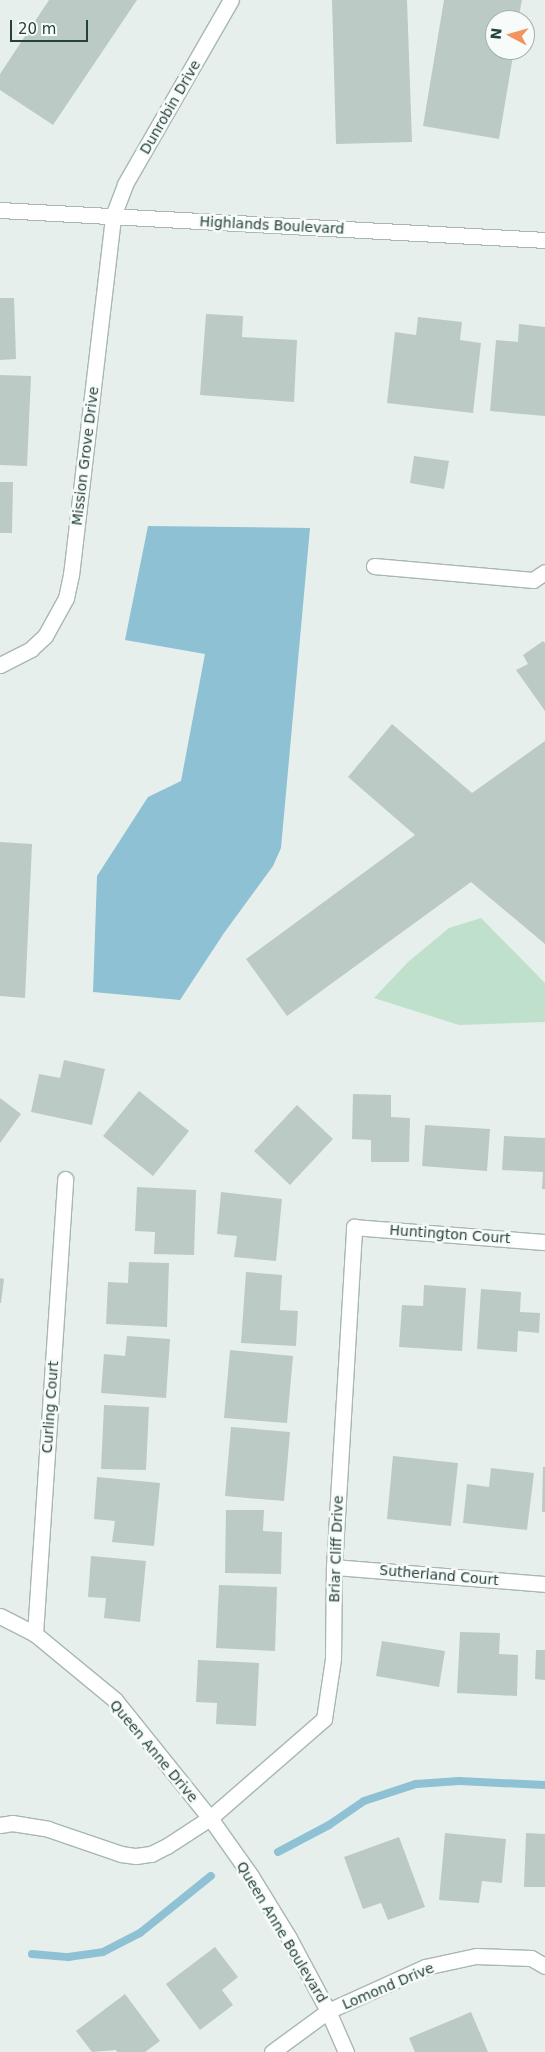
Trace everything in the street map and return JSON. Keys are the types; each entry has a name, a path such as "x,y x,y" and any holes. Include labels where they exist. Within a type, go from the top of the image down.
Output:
{"street":[{"name":"Dunrobin Drive","path":"113,216 125,184 231,0"},
{"name":"Highlands Boulevard","path":"0,210 545,240"},
{"name":"Mission Grove Drive","path":"0,665 31,649 45,636 66,598 74,552 113,216"},
{"path":"374,566 533,580 545,572"},
{"name":"Curling Court","path":"35,1634 64,1179"},
{"name":"Huntington Court","path":"354,1227 545,1242"},
{"name":"Briar Cliff Drive","path":"0,1825 12,1823 30,1825 121,1854 136,1856 151,1854 167,1846 210,1818 324,1719 333,1659 334,1567 354,1227"},
{"name":"Sutherland Court","path":"334,1567 545,1584"},
{"name":"Queen Anne Drive","path":"0,1616 35,1634 115,1700 210,1818"},
{"name":"Queen Anne Boulevard","path":"210,1818 284,1930 328,2011 346,2052"},
{"name":"Lomond Drive","path":"272,2052 328,2011 425,1967 476,1956 531,1958 545,1966"}],"green space":[{"path":"481,918 545,983 545,1022 459,1025 374,998 408,962 449,928"}],"water":[{"path":"148,526 310,528 281,848 273,866 224,933 180,1000 93,992 97,876 148,797 181,781 205,654 125,640"}],"building":[{"path":"49,0 137,0 53,125 0,90 0,74"},
{"path":"332,0 407,0 412,142 336,144"},
{"path":"444,0 522,0 520,10 485,10 485,60 512,60 499,139 423,126"},
{"path":"0,298 14,298 16,359 0,360"},
{"path":"206,314 243,316 242,337 297,340 294,402 200,395"},
{"path":"418,317 462,322 460,340 481,343 473,413 387,403 395,332 416,335"},
{"path":"519,324 545,327 545,416 490,411 496,340 518,342"},
{"path":"0,375 31,376 27,466 0,465"},
{"path":"414,456 449,461 444,489 410,483"},
{"path":"0,482 13,482 12,533 0,533"},
{"path":"543,641 545,643 545,711 516,670 528,664 523,655"},
{"path":"392,724 472,793 545,741 545,944 471,882 287,1016 246,959 415,835 348,777"},
{"path":"0,842 32,844 25,998 0,996"},
{"path":"64,1060 105,1069 92,1125 31,1112 39,1074 60,1078"},
{"path":"139,1091 189,1131 153,1176 103,1136"},
{"path":"353,1094 391,1095 391,1117 410,1118 409,1162 371,1162 371,1140 352,1139"},
{"path":"0,1098 21,1114 0,1143"},
{"path":"297,1105 333,1139 290,1185 254,1151"},
{"path":"425,1125 490,1129 487,1171 422,1166"},
{"path":"504,1136 545,1138 545,1189 542,1189 543,1172 502,1170"},
{"path":"137,1187 196,1190 194,1255 154,1254 155,1232 135,1231"},
{"path":"221,1192 282,1199 276,1261 234,1257 237,1236 217,1234"},
{"path":"129,1262 169,1263 167,1327 106,1324 108,1282 128,1283"},
{"path":"246,1272 282,1275 280,1310 298,1311 296,1346 241,1343"},
{"path":"0,1278 4,1279 1,1303 0,1303"},
{"path":"424,1285 466,1288 462,1351 399,1347 402,1305 423,1306"},
{"path":"481,1289 521,1292 520,1312 540,1313 539,1333 518,1331 517,1352 477,1349"},
{"path":"127,1336 170,1339 166,1398 101,1393 104,1354 125,1356"},
{"path":"230,1350 293,1356 287,1423 224,1418"},
{"path":"104,1405 149,1407 146,1470 101,1469"},
{"path":"231,1427 290,1432 284,1501 225,1496"},
{"path":"393,1456 458,1463 451,1526 387,1519"},
{"path":"543,1467 545,1467 545,1512 542,1512"},
{"path":"491,1468 534,1473 527,1530 463,1523 467,1484 489,1487"},
{"path":"97,1477 160,1483 154,1546 112,1542 115,1521 94,1519"},
{"path":"226,1510 264,1510 263,1531 282,1532 281,1574 225,1573"},
{"path":"91,1556 146,1561 140,1622 104,1618 106,1598 88,1597"},
{"path":"219,1585 277,1587 275,1651 216,1648"},
{"path":"460,1632 500,1633 499,1654 518,1655 517,1696 457,1693"},
{"path":"382,1641 445,1651 439,1687 376,1676"},
{"path":"536,1650 545,1650 545,1680 535,1679"},
{"path":"198,1660 259,1663 256,1726 216,1724 217,1703 196,1702"},
{"path":"445,1833 506,1839 502,1883 482,1881 479,1903 439,1900"},
{"path":"526,1833 545,1834 545,1887 524,1887"},
{"path":"399,1837 425,1907 388,1920 381,1903 363,1909 344,1857"},
{"path":"215,1947 238,1977 222,1990 233,2005 200,2030 166,1984"},
{"path":"125,1994 160,2041 145,2052 117,2052 116,2050 92,2052 76,2031"},
{"path":"471,2012 488,2052 415,2052 409,2038"}],"waterway":[{"path":"278,1852 329,1825 364,1801 416,1784 459,1781 545,1785"},
{"path":"32,1954 68,1957 103,1952 140,1933 211,1876"}]}
